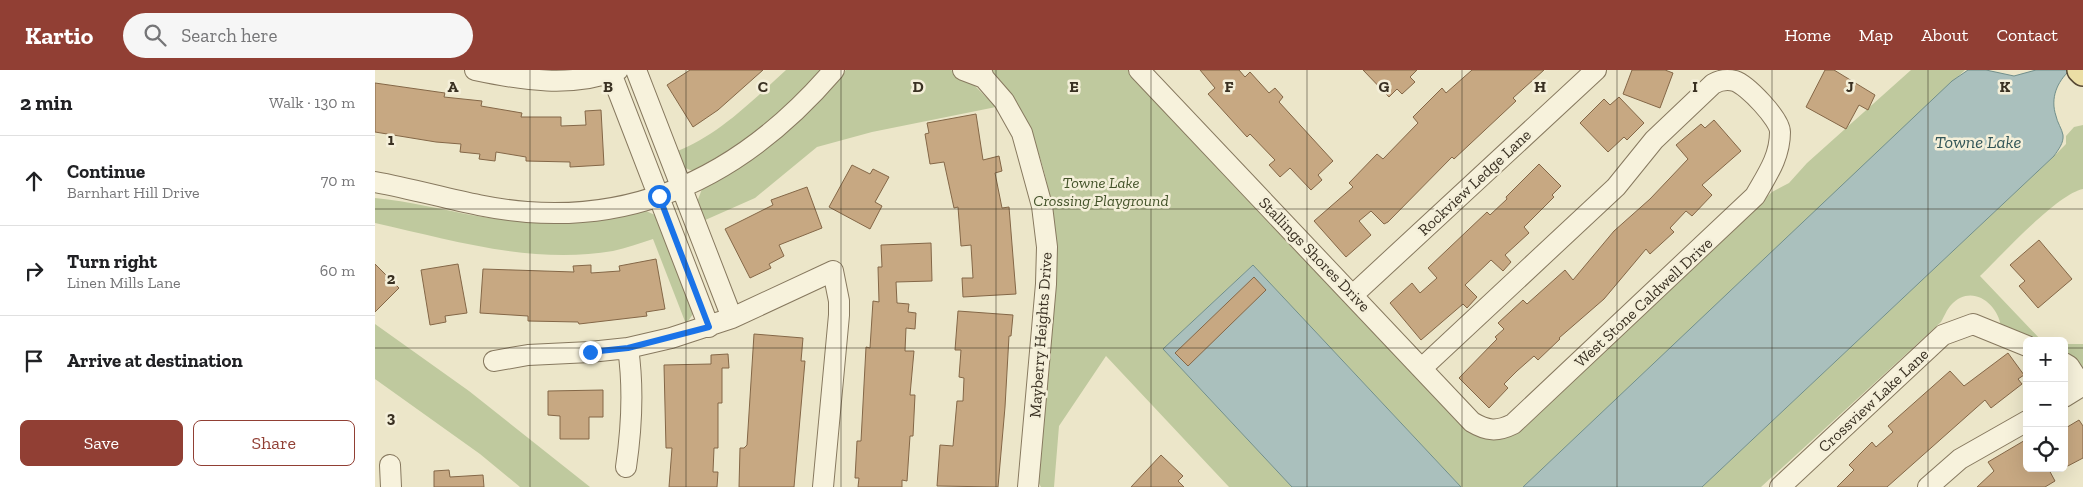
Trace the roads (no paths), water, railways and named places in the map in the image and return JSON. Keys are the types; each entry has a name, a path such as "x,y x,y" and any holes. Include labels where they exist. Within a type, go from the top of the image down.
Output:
{"main road":[{"path":"2080,70 2083,73"}],"street":[{"path":"475,70 539,81 573,80 615,71 659,196 709,327"},
{"path":"636,70 732,318"},
{"path":"375,182 483,206 527,212 559,214 629,205 682,188 716,171 747,152 810,98 834,70"},
{"name":"Mayberry Heights Drive","path":"963,70 983,74 1004,102 1021,133 1043,206 1047,247 1046,284 1027,487"},
{"name":"Stallings Shores Drive","path":"1139,70 1354,294 1473,422 1483,428 1494,430"},
{"name":"Rockview Ledge Lane","path":"1354,294 1596,70"},
{"name":"West Stone Caldwell Drive","path":"1422,368 1616,186 1654,140 1717,81 1730,80 1744,86 1776,121 1780,132 1777,158 1755,196 1513,424 1494,430"},
{"path":"494,361 528,355 581,353 628,348 709,327 833,271 839,301 839,315 823,487"},
{"name":"Crossview Lake Lane","path":"1780,487 1935,340 1973,324 2023,344"},
{"path":"627,467 632,426 633,396 628,348"},
{"path":"2068,368 2082,386 2068,395"},
{"path":"1928,487 1960,459 2023,422"},
{"path":"390,465 391,487"}],"water":[{"name":"Towne Lake","path":"1968,70 1986,70 2014,76 2036,70 2070,70 2058,85 2054,97 2054,109 2063,138 2062,144 2054,156 1702,487 1523,487 1952,81"},
{"path":"1253,265 1461,487 1292,487 1163,349"}],"park label":[{"name":"Towne Lake Crossing Playground","path":"1101,191"}]}
